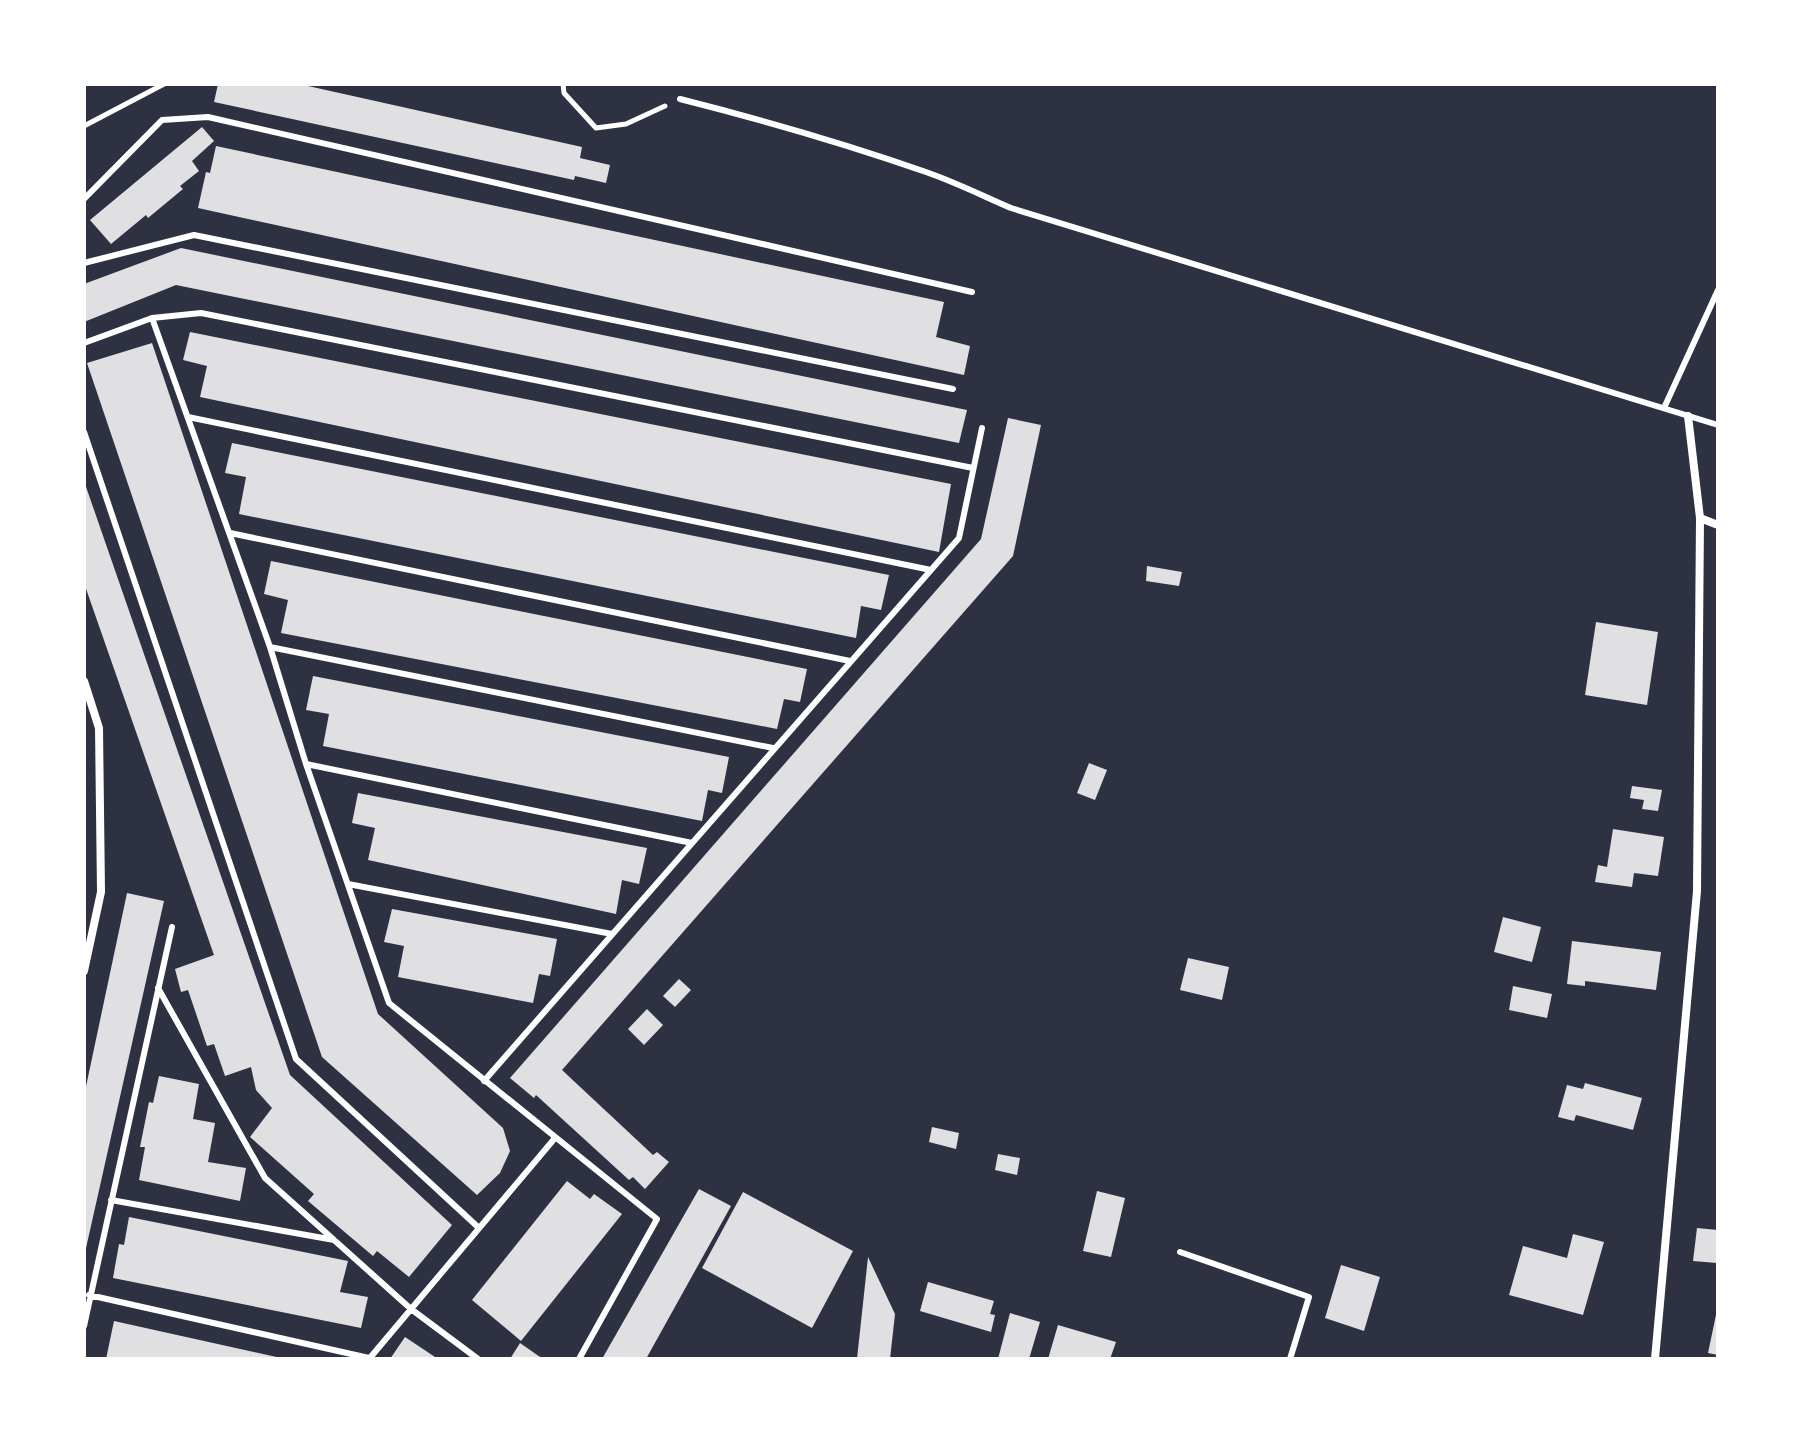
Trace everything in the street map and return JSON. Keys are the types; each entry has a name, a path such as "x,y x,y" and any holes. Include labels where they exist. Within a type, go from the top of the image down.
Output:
{"street":[{"path":"1655,1359 1697,891 1700,518 1688,416"},
{"path":"1700,518 1718,525"},
{"path":"84,681 99,728 101,892 84,971"}],"lane":[{"path":"680,99 859,150 929,173 1011,208 1718,425"},
{"path":"84,199 162,120 208,117 972,292"},
{"path":"84,263 194,235 953,389"},
{"path":"1664,408 1718,290"},
{"path":"84,343 152,318 201,313 973,468"},
{"path":"152,318 270,647 306,764 389,1003 657,1219 579,1359"},
{"path":"188,417 931,570"},
{"path":"484,1081 959,538 982,428"},
{"path":"84,432 296,1059 479,1228"},
{"path":"230,533 850,661"},
{"path":"270,647 773,748"},
{"path":"306,764 692,843"},
{"path":"348,884 612,934"},
{"path":"84,1326 172,927"},
{"path":"158,988 265,1178 411,1309 478,1359"},
{"path":"89,1295 369,1359 555,1138"},
{"path":"111,1200 334,1240"},
{"path":"1180,1252 1309,1297 1290,1359"}],"path":[{"path":"84,126 164,84"},
{"path":"563,84 564,93 596,128 626,124 680,99"}],"building":[{"path":"218,84 299,84 582,147 580,158 610,165 606,183 575,176 574,180 214,102"},
{"path":"202,127 214,141 192,161 199,171 180,186 183,189 111,244 90,220"},
{"path":"216,146 944,302 936,337 970,346 964,375 198,208"},
{"path":"181,248 967,410 959,443 176,285 84,322 84,284"},
{"path":"190,332 951,484 939,552 200,397 207,366 183,360"},
{"path":"152,343 378,1014 503,1128 510,1151 500,1173 477,1195 322,1057 87,363"},
{"path":"1008,418 1041,425 1013,556 562,1070 653,1155 657,1152 669,1162 645,1189 633,1177 629,1180 536,1095 534,1098 510,1078 981,539"},
{"path":"232,443 889,575 881,610 861,606 856,638 239,514 246,477 225,473"},
{"path":"84,481 290,1075 452,1225 409,1277 377,1251 373,1256 308,1201 314,1194 250,1137 272,1108 256,1090 251,1067 225,1076 214,1044 207,1046 188,990 181,992 175,969 214,955 84,583"},
{"path":"271,561 807,669 800,702 784,699 777,729 281,633 288,600 264,594"},
{"path":"1147,566 1182,572 1179,586 1146,581"},
{"path":"1596,622 1658,632 1647,705 1585,695"},
{"path":"313,676 729,757 722,793 708,790 702,821 323,746 329,714 306,710"},
{"path":"1089,763 1107,770 1095,800 1077,793"},
{"path":"1632,786 1662,790 1658,811 1642,809 1644,800 1630,798"},
{"path":"358,793 647,848 639,884 622,880 616,914 368,860 375,828 352,823"},
{"path":"1613,829 1664,837 1658,876 1634,873 1632,887 1595,882 1598,865 1607,867"},
{"path":"127,893 164,901 84,1257 84,1096"},
{"path":"392,909 557,939 550,976 539,974 533,1003 398,977 404,946 384,942"},
{"path":"1503,917 1541,927 1532,962 1494,952"},
{"path":"1572,941 1661,952 1656,990 1585,981 1585,986 1567,984"},
{"path":"1188,958 1229,967 1222,1000 1180,990"},
{"path":"679,979 691,990 675,1007 663,996"},
{"path":"1513,986 1552,994 1547,1018 1509,1010"},
{"path":"647,1009 663,1025 644,1045 628,1029"},
{"path":"159,1076 199,1084 193,1119 215,1123 208,1162 246,1168 240,1201 139,1180 145,1147 140,1147 149,1102 153,1103"},
{"path":"1585,1083 1642,1098 1633,1130 1576,1115 1574,1121 1558,1117 1567,1085 1583,1089"},
{"path":"932,1127 959,1133 956,1149 929,1142"},
{"path":"998,1154 1020,1158 1017,1175 995,1170"},
{"path":"567,1181 590,1199 594,1194 622,1214 521,1341 472,1300"},
{"path":"699,1189 731,1206 646,1359 602,1359"},
{"path":"1097,1191 1125,1198 1111,1257 1083,1251"},
{"path":"743,1192 853,1251 812,1328 702,1268"},
{"path":"129,1217 348,1261 340,1292 368,1297 361,1328 113,1278 119,1244 124,1245"},
{"path":"1697,1228 1718,1230 1717,1263 1693,1261"},
{"path":"1573,1234 1604,1242 1583,1315 1509,1295 1523,1246 1567,1258"},
{"path":"868,1257 895,1314 890,1359 857,1359"},
{"path":"1341,1265 1380,1277 1364,1331 1325,1318"},
{"path":"928,1282 994,1301 990,1314 995,1315 991,1332 920,1311"},
{"path":"1718,1310 1718,1355 1708,1353"},
{"path":"1010,1313 1040,1322 1029,1359 998,1359"},
{"path":"114,1321 281,1358 281,1359 106,1359"},
{"path":"1058,1325 1116,1342 1110,1359 1048,1359"},
{"path":"405,1337 438,1359 390,1359"},
{"path":"520,1343 543,1359 510,1359"}]}
